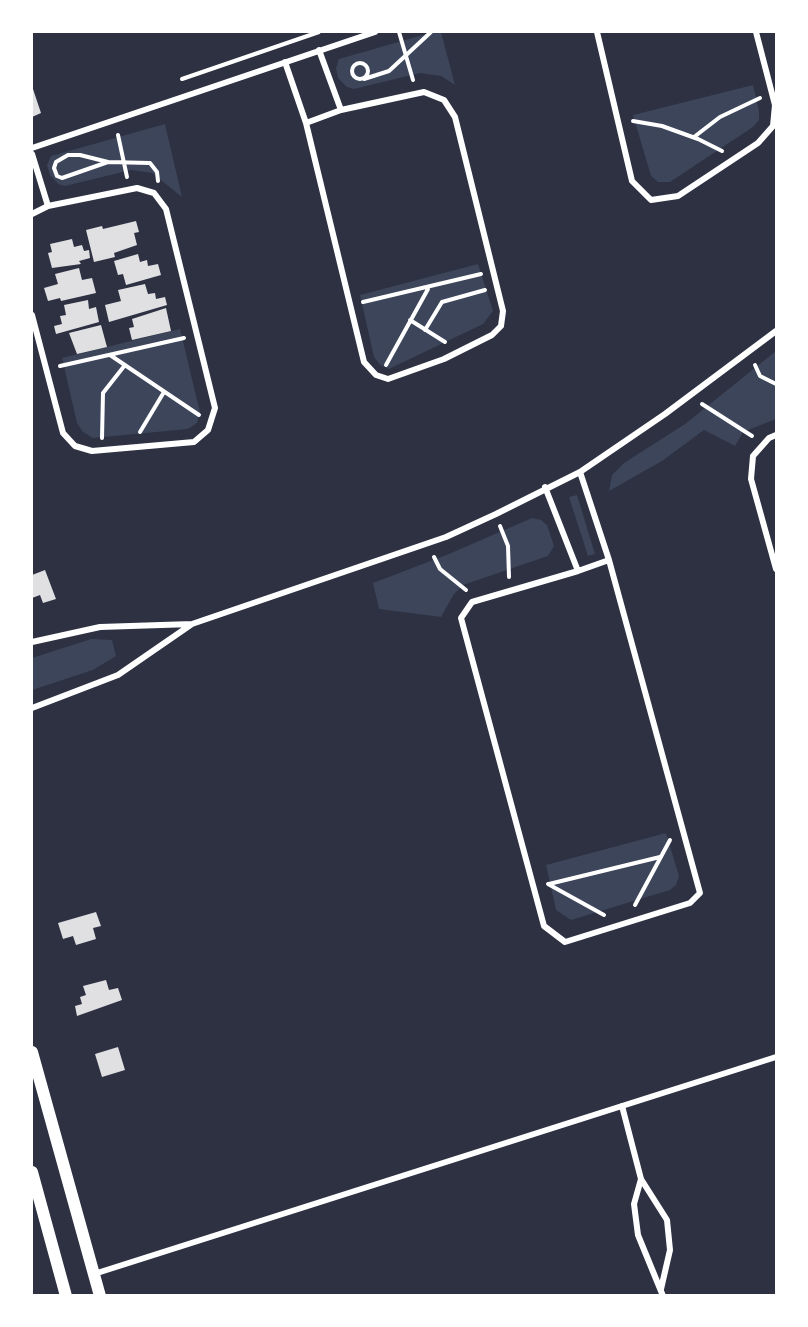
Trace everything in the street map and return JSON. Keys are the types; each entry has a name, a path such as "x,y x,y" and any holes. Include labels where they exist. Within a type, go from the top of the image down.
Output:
{"main road":[{"path":"32,1052 100,1296"},
{"path":"32,1172 66,1296"}],"street":[{"path":"32,148 375,32"},
{"path":"597,32 632,181 651,200 678,196 759,143 773,126 775,105 756,32"},
{"path":"319,50 341,110"},
{"path":"285,62 306,123 364,362 380,376 388,379 459,351 492,335 501,326 503,311 455,117 444,100 424,92 417,93 341,110 306,123"},
{"path":"32,154 48,206"},
{"path":"32,214 48,206 137,188 154,193 166,209 215,408 208,430 194,442 92,451 75,446 63,433 32,315"},
{"path":"32,708 118,675 192,624 426,543 496,514 545,487 580,472 777,331"},
{"path":"777,435 769,438 753,456 751,479 777,569"},
{"path":"580,472 609,560 700,893 690,903 565,942 544,926 461,618 471,602 609,560"},
{"path":"545,487 578,571"},
{"path":"32,642 100,627 192,624"},
{"path":"94,1274 777,1057"},
{"path":"622,1106 641,1179 667,1220 670,1250 662,1292"},
{"path":"641,1179 634,1204 638,1235 662,1292"}],"path":[{"path":"399,32 417,93"},
{"path":"364,78 368,74 367,66 359,63 354,65 351,70 354,77 364,78 389,71 431,32"},
{"path":"694,137 720,117 772,93"},
{"path":"115,119 129,190"},
{"path":"617,119 662,126 694,137 735,158"},
{"path":"108,162 62,178 57,176 54,168 56,162 68,155 80,155 108,162 150,163 157,172 159,200"},
{"path":"351,305 493,271"},
{"path":"425,330 442,302 497,286"},
{"path":"380,376 428,289"},
{"path":"410,320 459,351"},
{"path":"46,370 197,335"},
{"path":"748,351 760,376 777,384"},
{"path":"110,355 211,423"},
{"path":"102,450 103,393 125,365"},
{"path":"131,447 164,392"},
{"path":"689,396 764,444"},
{"path":"496,514 508,546 510,591"},
{"path":"426,543 440,569 478,600"},
{"path":"529,873 622,924 681,821"},
{"path":"549,884 661,856"}],"shaded area":[{"path":"433,32 441,32 455,85 441,76 420,73 354,89 347,87 338,78 336,68 339,59"},
{"path":"753,85 759,120 753,127 670,182 658,182 651,176 633,115"},
{"path":"165,124 182,197 152,173 131,170 65,186 58,184 50,175 47,165 51,156"},
{"path":"478,264 493,311 483,324 389,369 380,365 374,357 360,295"},
{"path":"180,329 200,412 197,423 188,429 93,438 83,432 77,423 62,358"},
{"path":"776,351 776,419 743,432 735,446 704,430 662,461 609,491 612,475 624,463 685,424"},
{"path":"577,495 595,554 588,556 569,497"},
{"path":"532,518 541,520 547,525 554,546 548,556 463,585 454,594 441,617 379,609 373,583 449,554"},
{"path":"91,639 112,640 116,656 93,670 32,690 32,658"},
{"path":"666,833 679,876 676,885 670,890 571,920 556,910 546,865"}],"building":[{"path":"32,86 41,113 32,117"},
{"path":"136,221 139,232 134,233 137,245 114,253 115,257 94,262 86,230 102,226 103,229"},
{"path":"72,239 74,247 82,245 84,251 89,250 90,258 79,261 81,264 52,268 48,253 52,252 50,244"},
{"path":"138,254 140,262 147,260 148,266 158,264 161,275 126,285 123,274 118,275 114,261"},
{"path":"79,268 82,280 92,278 96,293 61,301 60,298 48,301 44,288 58,284 55,274"},
{"path":"145,284 148,294 155,293 156,299 165,297 167,305 109,322 105,305 121,301 118,290"},
{"path":"88,300 89,309 96,307 99,322 56,334 54,326 62,324 60,316 66,315 64,305"},
{"path":"166,308 171,331 132,340 129,328 134,327 132,319"},
{"path":"101,325 107,347 77,354 69,333"},
{"path":"45,570 56,599 43,603 40,595 32,598 32,575"},
{"path":"96,912 101,926 93,928 96,939 76,945 73,936 63,939 58,923"},
{"path":"106,980 109,990 118,988 122,1000 77,1016 75,1006 82,1004 80,997 86,995 83,986"},
{"path":"118,1047 125,1070 102,1077 95,1054"}]}
